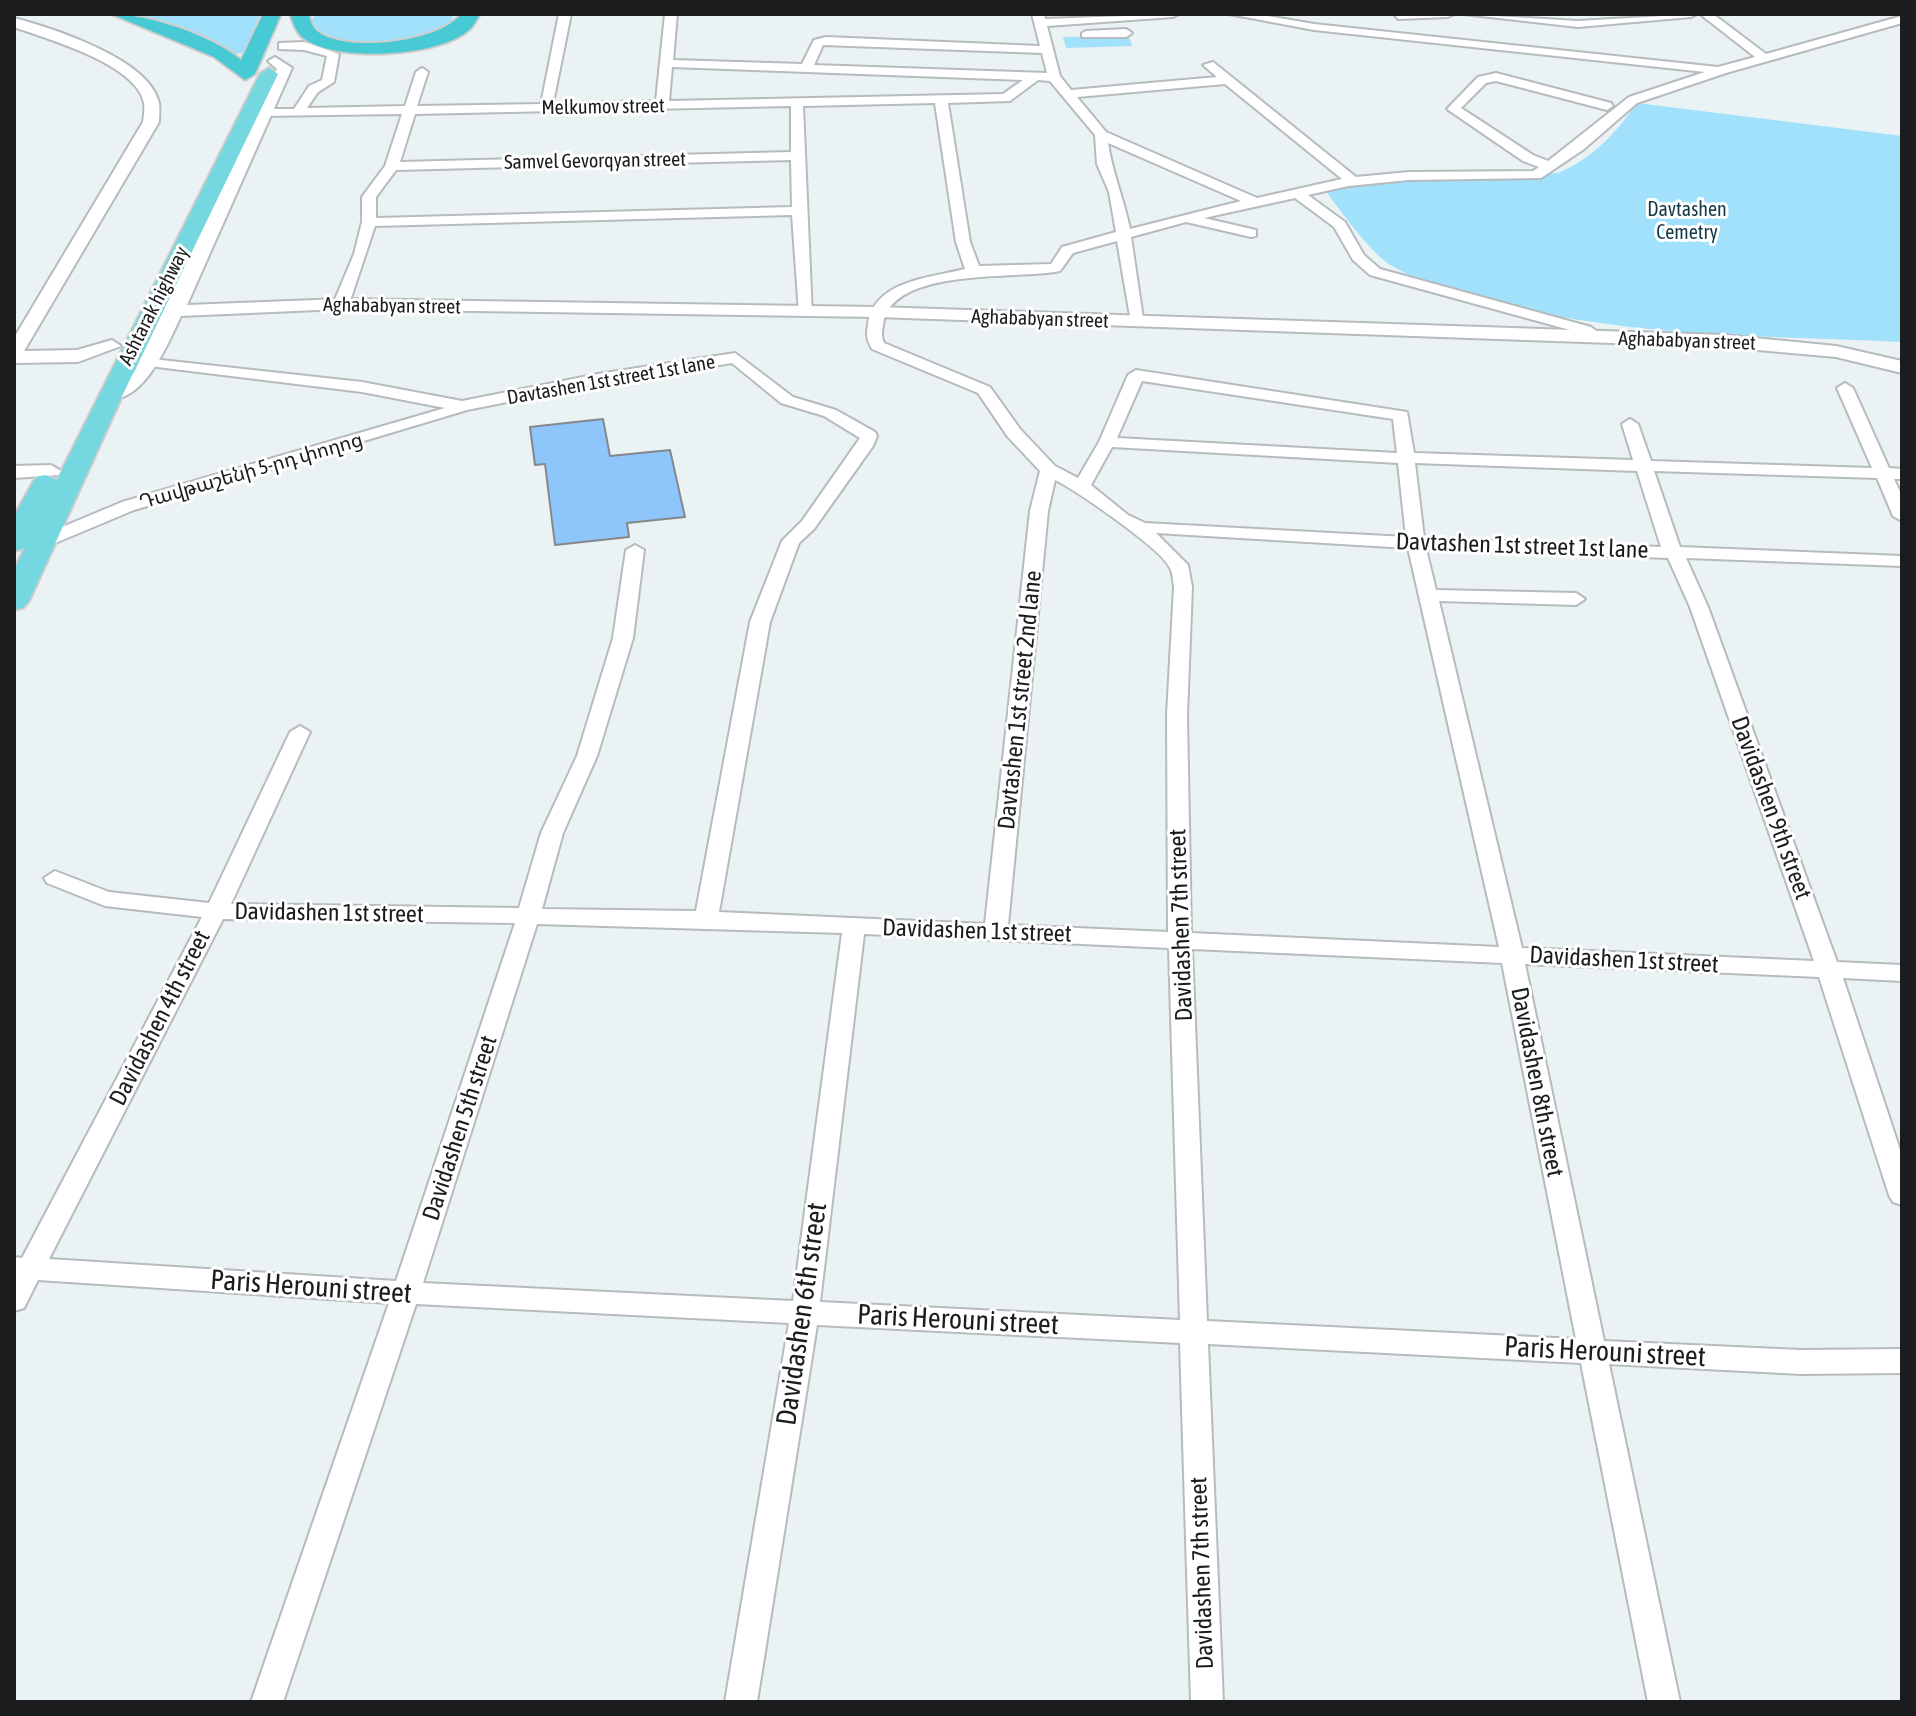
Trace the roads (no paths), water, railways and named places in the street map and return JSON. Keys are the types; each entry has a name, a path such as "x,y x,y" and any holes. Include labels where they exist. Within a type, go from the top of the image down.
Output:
{"highway":[{"path":"120,14 221,53 241,82 272,14"},
{"path":"300,14 308,34 316,39 369,48 413,44 441,37 461,28 471,14"},
{"name":"Ashtarak highway","path":"275,60 300,14"}],"main road":[{"name":"Ashtarak highway","path":"14,601 110,394 215,188 275,60"},
{"name":"Ashtarak highway","path":"14,543 203,160"},
{"path":"189,188 215,188"}],"street":[{"path":"546,108 565,14"},
{"path":"662,106 671,14"},
{"path":"806,69 818,43 826,41 1045,32 1173,14"},
{"path":"1235,14 1722,70"},
{"path":"1397,15 1448,14"},
{"path":"1469,14 1556,18 1691,14"},
{"path":"1706,14 1764,58"},
{"path":"1397,15 1416,37"},
{"path":"1546,165 1633,100 1901,16"},
{"path":"1556,18 1571,34"},
{"path":"14,22 132,72 154,101 151,122 14,355 78,356 112,346"},
{"path":"1045,32 1054,77 1101,135 1254,202"},
{"path":"1071,35 1126,33"},
{"path":"1582,45 1593,57"},
{"path":"110,394 136,380 175,311 285,68 275,60 304,46 333,54 328,82 313,89 297,114"},
{"path":"664,63 1054,77"},
{"path":"1209,65 1354,182"},
{"path":"341,304 361,254 369,222 369,197 392,166 422,72"},
{"name":"Melkumov street","path":"265,113 1006,98 1034,77"},
{"path":"1546,165 1453,109 1482,80 1496,77 1607,106"},
{"path":"1067,94 1229,80"},
{"path":"877,312 892,293 973,271 1055,268 1064,260 1067,250 1124,232 1297,193 1409,176 1536,175 1607,106 1620,97 1644,97"},
{"path":"941,100 963,242 973,271"},
{"path":"797,103 799,211 807,313"},
{"path":"1101,135 1104,164 1116,192 1139,322"},
{"name":"Samvel Gevorqyan street","path":"392,166 799,156"},
{"path":"1297,193 1340,225 1358,257 1375,272 1586,330 1597,338"},
{"path":"369,222 799,211"},
{"path":"1185,218 1251,233"},
{"name":"Aghababyan street","path":"175,311 341,304 877,312 1804,347 1875,358 1902,367"},
{"name":"Davidashen 7th street","path":"877,312 874,338 878,346 955,375 984,390 1014,433 1049,470 1082,486 1122,519 1142,529 1164,547 1179,565 1183,587 1177,858 1207,1702"},
{"name":"Davtashen 1st street 1st lane","path":"149,361 362,387 462,406 598,379 735,358 787,400 830,413 869,436 832,492 791,541 760,622 706,919"},
{"name":"Davidashen 8th street","path":"1107,442 1136,375 1401,415 1403,458 1416,543 1512,955 1664,1702"},
{"path":"1845,388 1902,516"},
{"name":"Դավթաշենի 5-րդ փողոց","path":"42,542 128,506 442,415 462,406"},
{"name":"Davidashen 9th street","path":"1630,424 1672,551 1685,570 1699,607 1828,969 1902,1195"},
{"path":"1082,486 1107,442 1403,458 1902,474"},
{"name":"Davtashen 1st street 2nd lane","path":"996,930 1039,511 1049,470"},
{"path":"14,472 51,471"},
{"name":"Davtashen 1st street 1st lane","path":"1142,529 1158,527 1416,543 1902,561"},
{"name":"Davidashen 5th street","path":"267,1702 406,1293 528,917 552,833 587,756 623,638 635,550"},
{"path":"1428,595 1576,599"},
{"name":"Davidashen 4th street","path":"14,1300 22,1268 216,911 300,732"},
{"name":"Davidashen 1st street","path":"55,878 105,899 216,911 706,919 1902,973"},
{"name":"Davidashen 6th street","path":"741,1702 805,1313 854,925"},
{"name":"Paris Herouni street","path":"22,1268 406,1293 805,1313 1801,1362 1902,1361"}],"park label":[{"name":"Davtashen Cemetry","path":"1687,222"}]}
